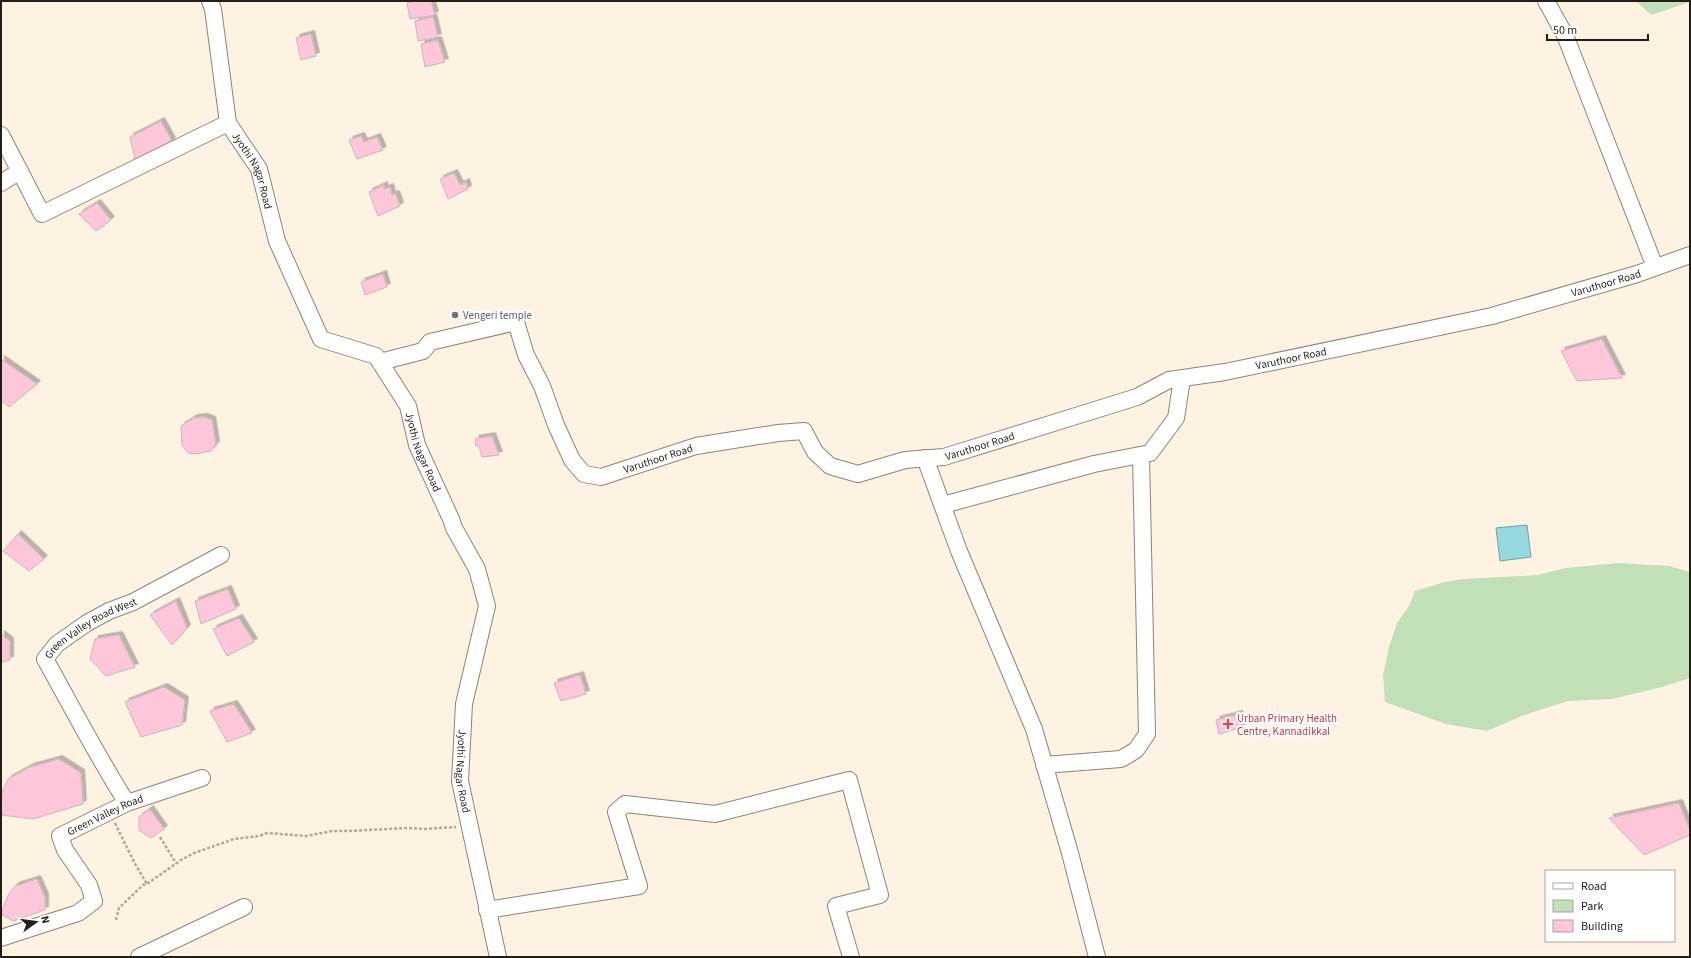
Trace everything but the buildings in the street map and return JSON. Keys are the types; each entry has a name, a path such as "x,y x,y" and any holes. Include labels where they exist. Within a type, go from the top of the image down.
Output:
{"street":[{"name":"Jyothi Nagar Road","path":"210,1 213,9 228,123 259,169 277,241 321,339 376,356 408,406 417,445 452,519 454,528 477,569 486,606 464,704 460,781 498,957"},
{"path":"1546,1 1565,35 1655,267"},
{"path":"1,135 42,214 228,123"},
{"path":"1,183 20,172"},
{"name":"Varuthoor Road","path":"380,362 422,351 430,342 516,322 526,355 542,386 556,425 572,460 584,474 600,477 696,446 778,433 804,431 815,452 830,466 858,474 905,460 944,457 1137,397 1169,380 1225,372 1492,316 1690,255"},
{"path":"943,505 1094,464 1150,453 1176,418 1182,378"},
{"path":"1044,765 1121,759 1136,750 1147,734 1141,455"},
{"path":"925,458 959,552 1034,729 1070,853 1097,957"},
{"name":"Green Valley Road West","path":"127,803 106,770 98,752 85,734 45,659 57,644 87,623 109,611 133,602 221,555"},
{"name":"Green Valley Road","path":"1,938 78,913 94,901 89,885 65,850 60,836 127,803 202,778"},
{"path":"487,910 639,886 616,812 625,804 715,814 849,780 880,895 836,906 851,957"},
{"path":"139,957 244,907"}],"path":[{"path":"109,812 134,862 147,884"},
{"path":"116,920 119,908 143,885 147,884 176,863 194,853 234,839 259,836 267,833 306,836 332,831 348,832 454,827"},
{"path":"160,837 176,863"}],"green space":[{"path":"1636,1 1690,1 1690,2 1651,15"},
{"path":"1619,563 1669,566 1690,572 1690,678 1662,687 1612,699 1568,701 1524,715 1487,731 1446,724 1385,702 1383,675 1389,647 1397,623 1409,606 1415,591 1445,582 1463,579 1538,575 1565,568"}],"water":[{"path":"1527,525 1531,557 1500,561 1496,528"}],"place":[{"name":"Vengeri temple","path":"455,315"},
{"name":"Urban Primary Health Centre, Kannadikkal","path":"1228,724"}]}
